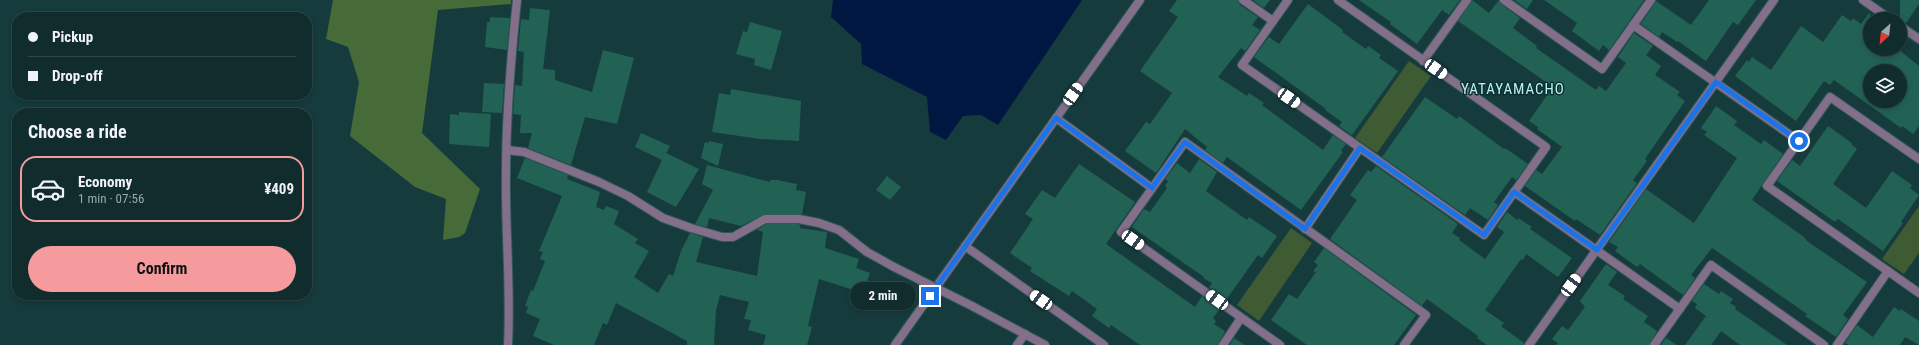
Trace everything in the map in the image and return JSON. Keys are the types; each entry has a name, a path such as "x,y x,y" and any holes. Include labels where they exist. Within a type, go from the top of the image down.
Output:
{"street":[{"path":"508,345 509,264 506,172 511,63 517,0"},
{"path":"895,345 1140,0"},
{"path":"1243,0 1273,21"},
{"path":"1288,0 1242,65 1484,235 1546,147 1338,0"},
{"path":"1424,61 1467,0"},
{"path":"1504,0 1602,69 1651,0"},
{"path":"1529,345 1774,0"},
{"path":"1863,0 1880,12"},
{"path":"1633,25 1799,141"},
{"path":"1907,31 1919,39"},
{"path":"1919,159 1830,97 1767,186 1919,292"},
{"path":"1056,118 1152,188"},
{"path":"1280,345 1121,232 1185,142 1426,315 1404,345"},
{"path":"1305,229 1360,148"},
{"path":"507,150 524,152 600,182 628,196 663,218 722,238 733,237 765,220 799,219 819,223 839,230 867,252 1045,345"},
{"path":"1514,192 1680,309"},
{"path":"965,246 1104,345"},
{"path":"1654,345 1711,265 1824,345"},
{"path":"1837,345 1888,271"},
{"path":"1223,345 1241,318"},
{"path":"1017,345 1025,334"}],"green space":[{"path":"333,0 511,0 511,4 438,10 422,133 480,189 465,233 459,237 443,240 446,199 415,187 350,136 359,82 348,47 326,39"},
{"path":"1409,61 1431,76 1377,153 1355,138"},
{"path":"1919,206 1919,253 1904,274 1882,259"},
{"path":"1291,228 1312,243 1259,321 1237,305"}],"water":[{"path":"833,0 1082,0 998,125 981,115 963,116 946,140 930,132 927,97 862,64 861,44 831,17"}],"building":[{"path":"1177,0 1238,0 1240,5 1258,17 1252,25 1260,30 1245,51 1241,48 1218,77 1247,96 1249,93 1264,103 1262,105 1323,150 1333,135 1346,144 1341,151 1343,152 1301,210 1227,157 1223,163 1205,150 1207,147 1185,129 1156,173 1125,151 1146,122 1150,124 1172,93 1140,71 1178,17 1169,11"},
{"path":"1253,0 1270,0 1264,8"},
{"path":"1359,0 1460,0 1449,15 1442,10 1417,44 1390,24 1391,22"},
{"path":"1472,0 1489,13 1499,0 1501,4 1520,18 1513,28 1537,46 1536,48 1596,90 1599,86 1606,91 1626,63 1618,57 1634,33 1653,46 1646,55 1661,66 1655,75 1680,92 1677,95 1685,101 1645,159 1647,161 1633,180 1637,183 1600,235 1576,219 1575,221 1525,186 1536,170 1542,174 1562,147 1537,129 1538,127 1529,121 1553,87 1458,21"},
{"path":"1514,0 1533,0 1527,9"},
{"path":"1544,0 1644,0 1609,50 1603,45 1599,51 1572,31 1577,23"},
{"path":"1709,0 1756,0 1738,25 1733,22 1706,61 1678,41 1677,42 1662,32 1659,37 1641,24 1656,1 1691,25"},
{"path":"1900,0 1919,0 1919,4 1907,22 1907,12 1900,12"},
{"path":"1308,4 1343,30 1342,32 1366,49 1368,46 1381,55 1379,58 1398,71 1352,135 1339,126 1342,122 1325,110 1326,109 1254,57 1269,37 1279,44"},
{"path":"530,8 550,10 543,69 555,70 555,80 592,92 603,50 634,58 617,124 585,117 571,165 528,148 532,133 520,133 521,115 513,114 515,85 522,86 524,52 518,51 521,19 529,20"},
{"path":"1842,15 1851,21 1853,18 1861,24 1863,21 1863,56 1907,56 1919,66 1919,126 1913,134 1902,126 1901,128 1873,108 1907,108 1907,64 1863,64 1863,101 1834,80 1830,85 1824,81 1796,121 1735,76 1747,60 1749,62 1752,57 1771,70 1801,26 1823,42"},
{"path":"490,17 510,18 507,50 485,47 487,22 490,22"},
{"path":"750,22 782,31 771,70 754,65 755,59 736,54 743,31 747,32"},
{"path":"484,83 504,84 502,113 482,112"},
{"path":"731,89 801,101 799,141 760,139 712,132 719,93 730,95"},
{"path":"1425,97 1457,119 1459,116 1504,149 1505,148 1528,164 1516,180 1512,177 1494,202 1498,205 1488,220 1470,208 1465,215 1382,157"},
{"path":"1716,106 1737,121 1734,125 1761,144 1764,140 1783,154 1752,200 1804,237 1807,241 1867,282 1843,315 1848,319 1836,337 1805,316 1807,314 1712,248 1691,275 1695,278 1683,295 1640,264 1637,267 1615,251 1618,247 1609,242 1646,189 1694,223 1737,158 1704,135 1707,132 1701,128"},
{"path":"459,112 491,114 489,147 449,144 450,114 459,115"},
{"path":"1828,126 1852,143 1851,144 1857,149 1833,184 1866,208 1892,171 1912,185 1910,188 1919,195 1901,222 1903,223 1883,251 1838,219 1835,222 1777,181 1792,160 1800,166"},
{"path":"641,133 670,146 666,153 699,169 676,207 647,192 662,160 635,147"},
{"path":"709,141 723,144 718,166 701,158 705,142 709,143"},
{"path":"525,158 568,175 567,179 600,192 596,207 604,210 606,206 619,211 614,224 638,239 635,243 649,251 634,277 658,293 669,274 673,276 681,251 690,233 703,237 696,262 757,276 763,232 757,230 766,224 798,224 800,225 800,228 827,232 825,248 859,259 856,268 870,273 863,293 819,279 808,326 812,327 807,345 763,345 766,335 748,330 751,320 744,319 749,302 720,295 716,310 714,345 687,345 687,341 616,303 607,325 603,323 594,345 554,345 533,336 540,319 526,313 528,307 525,306 531,290 533,291 545,261 540,259 543,252 539,251 562,196 517,178"},
{"path":"1199,159 1217,172 1206,191 1247,220 1249,217 1277,236 1262,258 1258,255 1226,300 1209,288 1212,283 1132,227 1144,209 1150,212 1167,188 1165,186 1168,181 1165,179 1177,163 1190,173"},
{"path":"1079,164 1135,202 1106,244 1195,307 1202,296 1220,309 1213,318 1216,321 1214,324 1225,331 1218,345 1140,345 1111,325 1109,328 1092,316 1097,309 1072,291 1069,296 1030,271 1032,268 1010,253 1033,219 1025,214 1042,190 1055,198"},
{"path":"707,165 770,182 770,180 777,180 797,184 796,190 806,192 802,214 765,214 741,226 709,218 707,227 695,224 713,190 702,184"},
{"path":"1376,166 1458,224 1452,233 1485,259 1504,232 1497,227 1507,212 1517,220 1518,218 1532,227 1530,229 1572,258 1558,277 1526,254 1485,310 1504,323 1501,326 1524,343 1524,345 1487,345 1477,338 1478,336 1427,299 1422,306 1330,239 1357,200 1350,195 1368,170 1371,172"},
{"path":"887,176 901,187 890,200 876,190"},
{"path":"1324,248 1416,315 1394,345 1307,345 1271,320 1289,294 1297,299 1316,272 1313,271 1318,265 1314,262"},
{"path":"1606,264 1617,272 1608,285 1625,296 1623,299 1648,316 1644,322 1657,331 1649,345 1556,345 1558,343 1552,339 1562,326 1568,330 1585,307 1580,301"},
{"path":"1704,284 1719,294 1721,291 1733,299 1730,303 1736,307 1735,309 1787,345 1740,345 1721,331 1711,345 1685,345 1706,316 1695,308 1697,304 1692,301"},
{"path":"1894,307 1900,311 1901,309 1919,321 1919,345 1905,337 1900,345 1849,345 1845,343 1857,325 1873,337"},
{"path":"1234,338 1245,345 1230,345"},
{"path":"1666,338 1677,345 1661,345"}],"district":[{"name":"YATAYAMACHO","path":"1513,89"}],"route":[{"path":"930,296 1056,118 1152,188 1185,142 1305,229 1360,148 1484,235 1514,192 1597,250 1716,82 1799,141"}]}
